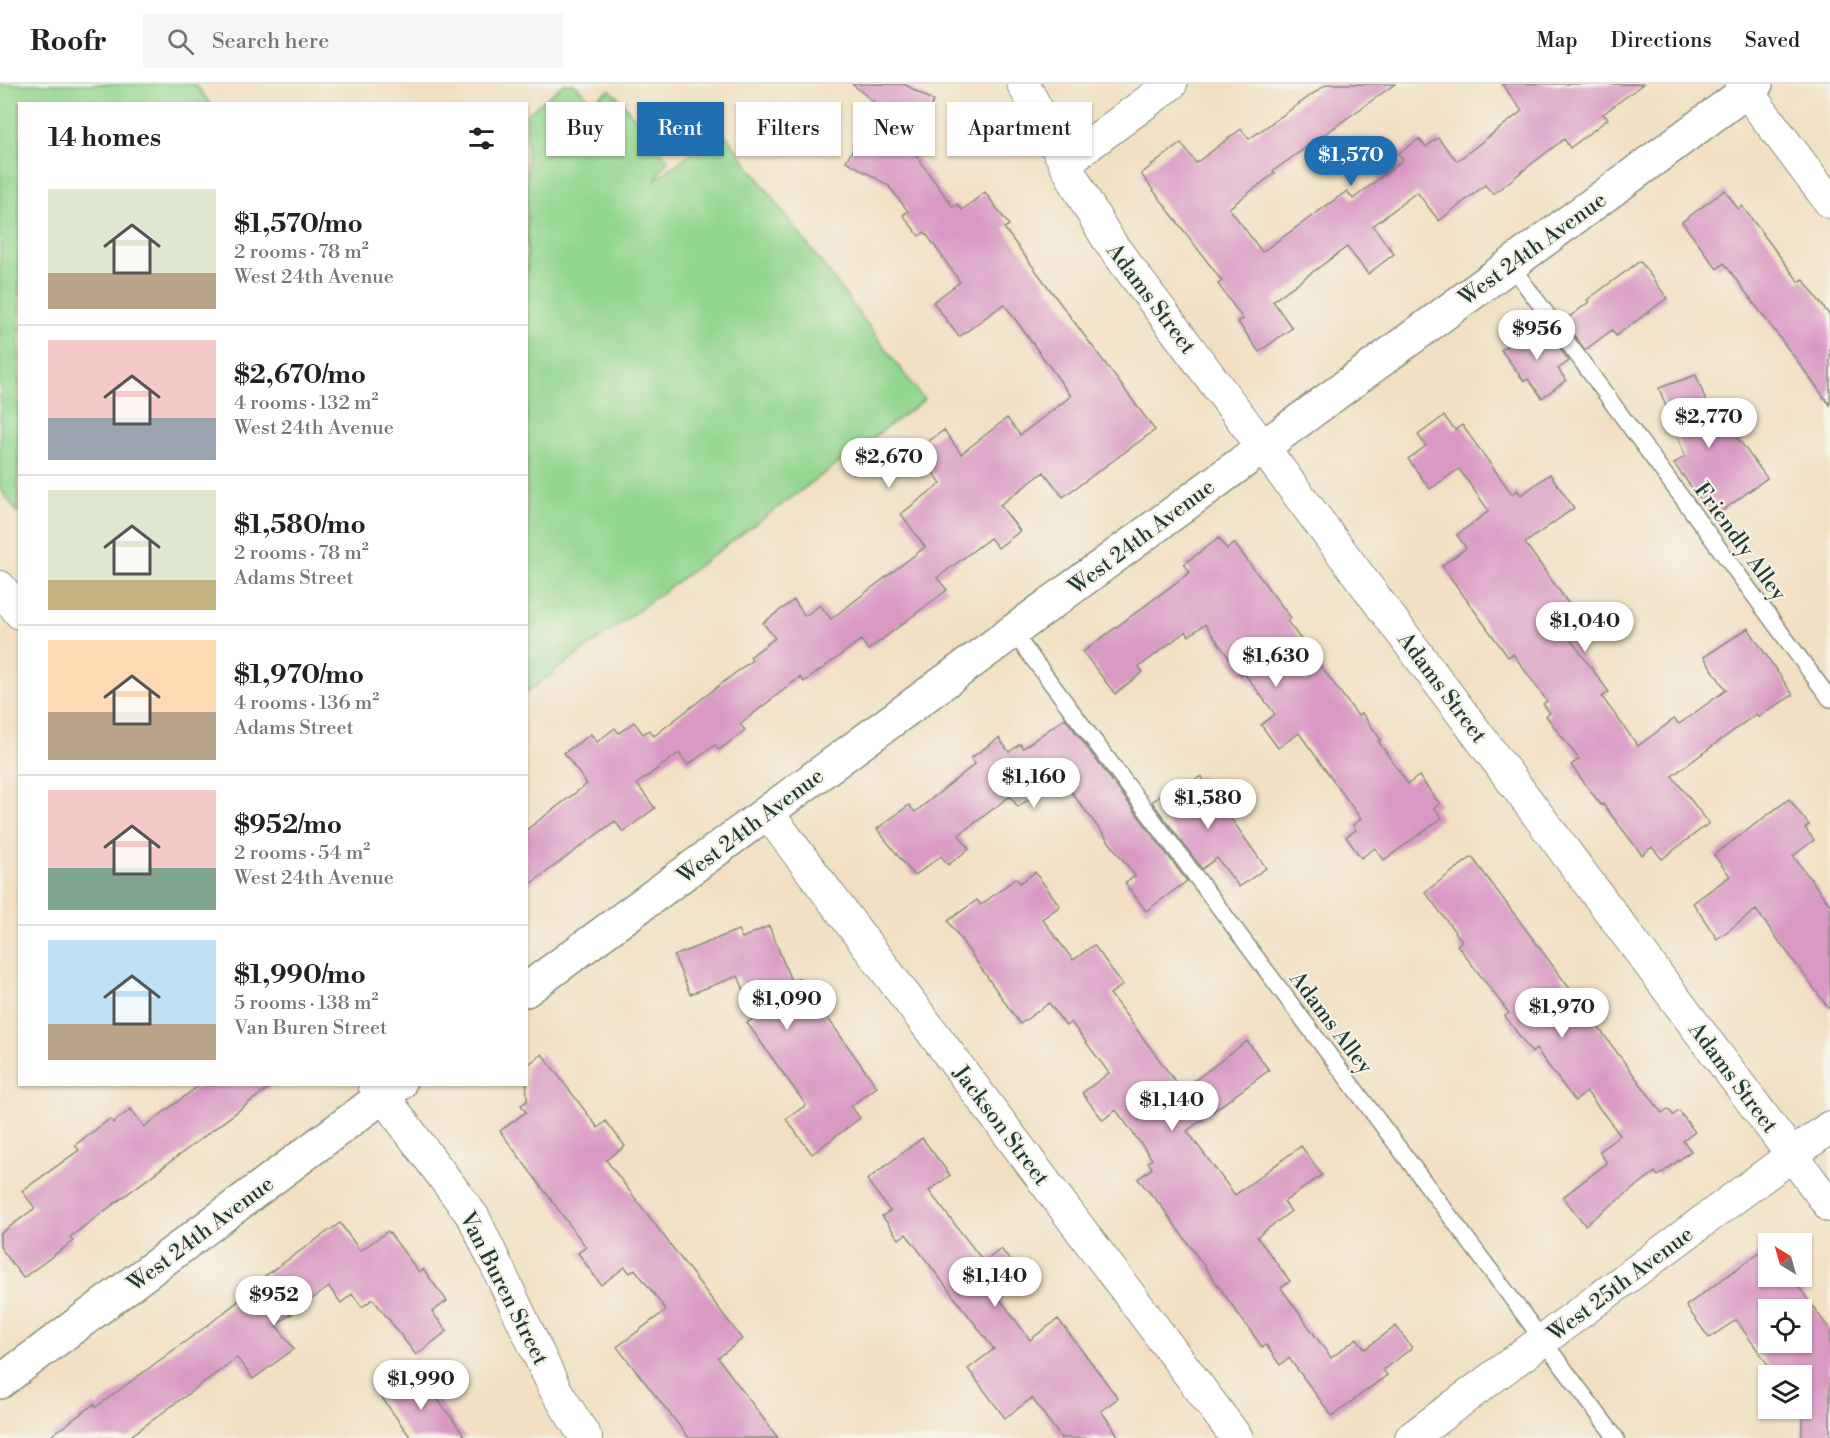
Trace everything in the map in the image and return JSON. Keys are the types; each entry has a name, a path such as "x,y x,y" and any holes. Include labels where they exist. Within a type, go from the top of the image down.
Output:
{"street":[{"name":"Adams Street","path":"1023,84 1066,162 1082,199 1111,244 1830,1206"},
{"path":"1066,162 1171,84"},
{"path":"1748,86 1830,201"},
{"name":"West 24th Avenue","path":"528,989 1748,86"},
{"path":"0,587 18,610"},
{"name":"Jackson Street","path":"767,812 1237,1438"},
{"name":"West 24th Avenue","path":"0,1382 386,1088"},
{"name":"Van Buren Street","path":"386,1088 474,1218 555,1389 586,1438"},
{"name":"West 25th Avenue","path":"1411,1438 1830,1127"}],"lane":[{"name":"Friendly Alley","path":"1510,264 1830,699"},
{"name":"Adams Alley","path":"1012,631 1616,1438"}],"green space":[{"path":"0,84 195,84 209,102 18,102 18,513 0,489"},
{"path":"564,84 574,84 592,101 610,90 622,102 546,102 546,156 625,156 625,106 637,121 637,156 665,156 668,160 655,180 687,156 724,156 724,133 736,149 736,156 741,156 924,400 528,691 528,113"}],"building":[{"path":"852,84 904,84 934,101 874,102"},
{"path":"1327,84 1395,84 1273,171 1275,173 1229,208 1262,252 1347,191 1353,199 1403,160 1398,154 1419,139 1426,147 1438,138 1457,161 1522,111 1502,84 1643,84 1603,114 1608,119 1570,148 1564,139 1493,194 1485,185 1439,221 1417,192 1373,226 1394,254 1368,274 1347,247 1273,301 1292,328 1259,352 1238,322 1243,319 1218,284 1222,281 1141,174 1181,143 1196,163 1241,129 1249,139"},
{"path":"853,149 853,156 916,156 953,207 957,204 962,210 985,192 1009,225 1004,228 1155,430 1063,497 1044,472 1000,505 1020,531 998,548 990,538 937,578 947,590 868,650 861,640 804,682 800,677 740,724 745,730 719,750 715,745 688,765 679,753 637,784 655,808 623,832 615,821 528,886 528,828 587,784 564,753 591,734 597,742 615,728 619,733 634,722 643,734 649,730 654,736 752,660 750,657 775,638 763,623 794,600 805,616 820,605 831,619 925,547 901,514 941,483 917,450 944,430 961,454 1007,418 1020,435 1071,396 1004,304 959,337 933,302 960,282 925,232 919,236 903,215 908,211 888,185 846,161"},
{"path":"1725,190 1738,209 1742,206 1799,282 1803,279 1830,316 1830,405 1724,263 1717,269 1682,222"},
{"path":"1640,261 1667,298 1616,336 1612,330 1585,350 1564,321 1589,302 1587,300"},
{"path":"1529,330 1538,341 1549,333 1569,361 1558,369 1566,380 1542,398 1528,379 1524,381 1501,350"},
{"path":"1696,375 1718,433 1728,425 1767,478 1714,517 1674,464 1685,456 1659,388"},
{"path":"1444,416 1455,430 1462,425 1512,494 1517,490 1521,495 1550,474 1574,508 1525,543 1586,628 1570,639 1609,692 1602,697 1638,746 1674,719 1679,724 1726,690 1704,657 1748,628 1793,695 1758,717 1756,714 1672,776 1709,823 1662,859 1652,847 1642,855 1603,804 1601,805 1571,765 1579,759 1546,716 1550,713 1543,704 1547,701 1513,654 1508,657 1442,566 1466,548 1457,535 1489,511 1459,469 1430,489 1408,459 1426,446 1418,435"},
{"path":"1219,538 1227,549 1234,543 1291,618 1287,621 1358,716 1362,713 1408,784 1419,776 1440,804 1434,808 1442,818 1384,860 1375,848 1361,858 1346,837 1356,830 1353,825 1361,819 1299,733 1278,748 1261,725 1275,714 1244,673 1241,675 1205,624 1189,636 1186,631 1139,667 1143,672 1115,694 1083,652 1190,572 1184,564"},
{"path":"1065,718 1187,881 1146,911 1125,883 1135,876 1060,777 1018,807 1010,796 959,835 969,849 948,865 941,856 914,876 877,829 909,805 915,812 975,764 971,758 999,738 1009,752 1020,744 1023,748"},
{"path":"1201,776 1266,868 1239,887 1217,858 1202,869 1152,802 1178,782 1182,788"},
{"path":"1789,799 1809,825 1805,828 1814,840 1793,856 1830,905 1830,1010 1756,910 1717,939 1693,903 1730,876 1714,855"},
{"path":"1472,857 1662,1113 1668,1109 1673,1115 1679,1111 1695,1132 1683,1141 1691,1151 1658,1176 1655,1172 1585,1225 1563,1197 1607,1163 1599,1152 1620,1135 1587,1092 1575,1101 1536,1049 1532,1053 1505,1016 1509,1013 1457,945 1462,941 1425,892"},
{"path":"1035,872 1060,906 1042,919 1073,960 1094,945 1123,985 1110,994 1182,1090 1247,1041 1269,1070 1187,1131 1235,1195 1301,1146 1322,1175 1284,1202 1291,1211 1257,1237 1290,1281 1281,1288 1331,1358 1357,1338 1365,1349 1396,1326 1412,1348 1383,1370 1387,1375 1332,1416 1289,1358 1280,1365 1266,1345 1262,1347 1162,1207 1138,1179 1152,1168 1148,1162 1152,1159 1116,1110 1103,1120 1082,1093 1109,1073 1071,1022 1066,1026 1049,1003 1020,1024 948,921 977,900 981,905 1016,878 1020,883"},
{"path":"769,926 792,983 799,978 877,1087 851,1106 860,1118 812,1154 786,1119 806,1105 747,1023 756,1017 738,976 690,994 674,956 738,930 742,938"},
{"path":"542,1054 598,1128 606,1121 625,1146 606,1160 742,1339 718,1358 778,1438 689,1438 617,1347 666,1310 635,1269 630,1273 625,1267 601,1285 578,1253 586,1247 500,1131 526,1112 521,1105 527,1101 528,1064"},
{"path":"198,1086 271,1086 70,1237 73,1241 23,1278 0,1247 0,1234 35,1208 22,1191 79,1150 75,1145 110,1119 113,1123 131,1109 144,1127"},
{"path":"922,1138 950,1175 929,1191 984,1262 1001,1249 1024,1278 999,1298 1030,1340 1058,1319 1118,1398 1101,1411 1120,1438 1061,1438 1032,1398 1005,1418 968,1369 994,1349 906,1234 899,1239 882,1216 890,1211 867,1180"},
{"path":"340,1223 360,1251 388,1231 419,1272 423,1269 447,1301 432,1312 447,1331 416,1355 373,1299 362,1307 352,1294 341,1303 329,1287 276,1325 294,1349 253,1379 237,1358 128,1438 48,1438 94,1404 96,1407 212,1322 242,1298 239,1294"},
{"path":"1758,1253 1758,1287 1799,1287 1808,1299 1758,1299 1758,1351 1736,1320 1709,1338 1686,1306"},
{"path":"1812,1305 1830,1330 1830,1438 1802,1438 1802,1419 1812,1419 1812,1365 1768,1365 1760,1353 1812,1353"},
{"path":"417,1371 466,1438 411,1438 382,1398"}]}
